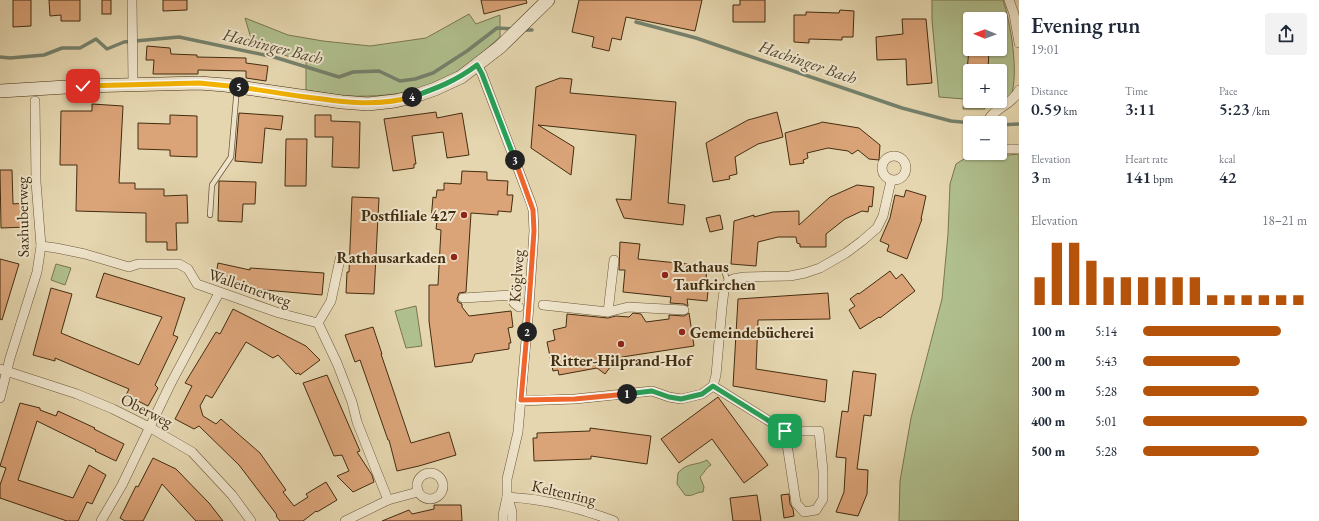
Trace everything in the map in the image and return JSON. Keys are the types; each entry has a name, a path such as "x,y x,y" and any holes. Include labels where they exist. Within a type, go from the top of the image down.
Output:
{"main road":[{"path":"0,91 133,84 199,83 342,102 368,104 395,101 412,98 461,77 500,47 548,0"}],"street":[{"path":"132,0 133,84"},
{"path":"1010,0 1019,43"},
{"name":"Köglweg","path":"477,65 482,74 533,210 534,231 521,400 518,432 507,479 507,497 503,515 504,521"},
{"path":"992,116 1009,102 1019,90"},
{"name":"Saxhuberweg","path":"0,398 4,370 37,272 41,246 36,182 35,102"},
{"path":"1007,149 1019,149"},
{"path":"521,400 575,399 652,391 669,397 681,399 702,394 713,386 716,375 724,291 728,282 733,279 744,277 790,276 805,273 820,268 846,253 862,242 876,228 883,216 891,181"},
{"name":"Walleitnerweg","path":"41,246 85,254 129,267 138,264 179,264 188,269 197,284 279,314 318,323"},
{"path":"340,259 331,301 318,323 352,402 357,422 388,500"},
{"path":"608,312 606,300 614,260"},
{"path":"101,521 122,485 149,427 219,293"},
{"path":"463,298 512,295 514,303 519,307"},
{"path":"606,300 628,307 684,310"},
{"path":"543,305 608,312 628,307"},
{"name":"Oberweg","path":"4,370 77,394 113,409 149,427 192,452 232,495 252,521"},
{"path":"713,386 785,431 819,431 823,471 823,499 816,510 804,512 796,503 785,431"},
{"path":"345,521 388,500 418,492"},
{"name":"Köglweg","path":"507,497 512,512 512,521"},
{"name":"Keltenring","path":"507,497 548,502 591,512 614,521"}],"lane":[{"path":"210,215 212,184 231,157 237,87"},
{"path":"723,268 728,282"}],"green space":[{"path":"932,0 1003,0 1006,12 963,12 963,56 1007,56 1007,14 1014,62 1013,87 1010,98 1007,100 1007,64 963,64 963,99 939,97 932,20"},
{"path":"469,14 476,24 500,15 500,37 457,72 428,87 408,92 366,96 341,96 306,90 306,62 253,45 245,18 288,35 323,41 370,46 426,38"},
{"path":"963,108 985,108 985,109"},
{"path":"1019,154 1019,521 899,521 900,481 911,418 942,299 948,234 950,184 956,164 963,160 1007,160 1007,155"},
{"path":"56,264 71,268 65,285 51,280"},
{"path":"416,306 422,346 406,348 395,311"},
{"path":"707,460 711,465 700,477 704,487 703,492 685,495 677,484 678,473 685,467"}],"building":[{"path":"13,0 31,0 31,26 13,27"},
{"path":"49,0 80,0 80,21 61,21 61,15 50,16"},
{"path":"102,0 111,0 111,14 102,14"},
{"path":"163,0 187,0 187,10 163,11"},
{"path":"481,0 526,0 527,3 484,14"},
{"path":"579,0 702,0 695,31 626,17 621,40 612,38 609,51 592,47 594,37 572,32"},
{"path":"740,0 765,0 765,22 733,22 733,5 740,5"},
{"path":"840,10 854,11 853,37 842,37 842,40 809,39 809,43 794,42 794,15 806,15 806,12 839,13"},
{"path":"902,19 926,19 932,83 907,85 906,59 877,60 876,37 903,34"},
{"path":"147,46 170,48 171,54 197,55 197,57 246,58 246,63 268,66 266,81 246,78 246,71 198,70 198,74 153,74 154,60 146,60"},
{"path":"968,56 989,56 988,64 968,64"},
{"path":"560,78 572,79 570,93 676,102 668,203 685,205 683,225 624,218 616,199 631,200 636,135 538,125 574,147 571,175 531,148 536,87"},
{"path":"92,104 123,106 119,183 135,183 135,189 164,189 164,196 187,195 188,223 176,223 177,250 167,250 167,242 146,242 146,213 76,211 77,165 60,165 61,111 92,111"},
{"path":"436,112 437,118 462,113 469,155 447,158 443,132 412,136 416,164 414,164 414,168 393,171 384,119"},
{"path":"777,112 783,137 758,144 735,157 737,174 729,176 730,179 713,182 706,143 748,120"},
{"path":"239,113 283,116 281,130 265,128 262,163 235,161"},
{"path":"170,115 197,116 197,157 170,156 170,150 138,149 138,123 170,124"},
{"path":"315,115 331,115 331,121 360,122 359,168 332,167 333,137 315,137"},
{"path":"822,122 859,128 880,145 879,160 869,159 858,150 852,154 848,151 828,148 807,153 808,158 803,160 804,163 790,165 785,133"},
{"path":"286,139 307,139 306,186 285,186"},
{"path":"0,170 12,170 13,204 25,203 26,227 1,228"},
{"name":"Rathausarkaden","path":"462,171 487,172 487,180 508,181 507,195 513,195 511,212 498,211 498,215 471,213 466,292 459,293 457,299 458,302 462,304 462,307 469,316 511,311 513,327 508,328 511,343 509,343 509,349 475,354 472,362 435,367 429,321 429,285 438,285 441,230 436,229 437,221 431,220 433,197 436,198 437,190 444,190 444,183 461,184"},
{"path":"219,181 256,182 255,204 243,204 242,222 218,221"},
{"path":"857,185 874,187 872,207 869,206 868,212 862,211 845,219 826,234 826,247 800,247 800,244 797,243 796,237 778,237 758,242 756,266 731,264 734,221 754,215 754,217 773,212 799,211 799,225 830,197"},
{"path":"906,190 926,196 922,219 907,259 887,251 889,245 880,241 890,218 895,195 904,197"},
{"path":"352,197 379,198 374,294 346,293 347,272 349,272"},
{"path":"720,215 723,229 710,232 706,218"},
{"name":"Rathaus Taufkirchen","path":"620,242 640,244 638,259 707,266 706,280 709,281 707,301 687,299 688,306 684,304 670,303 671,297 623,292 625,270 619,270"},
{"path":"0,259 19,264 2,320 0,319"},
{"path":"218,263 250,270 250,268 324,273 322,295 253,289 215,281"},
{"path":"890,271 896,279 902,274 915,291 880,318 879,317 860,329 849,310 855,306 850,299"},
{"path":"104,273 185,298 173,335 178,337 155,385 158,388 148,406 126,395 129,389 55,358 55,361 33,355 51,288 72,294 61,333 139,365 162,317 96,297"},
{"path":"828,293 830,319 758,320 756,369 827,380 825,402 733,386 738,299"},
{"path":"233,309 306,346 320,360 300,375 299,373 296,374 278,355 273,358 246,342 212,398 206,395 200,406 203,416 216,424 221,419 260,453 286,490 283,492 294,506 308,497 306,494 326,482 337,500 317,512 316,511 303,521 280,521 239,465 199,426 194,429 175,419 192,386 185,383 216,332 220,334"},
{"name":"Ritter-Hilprand-Hof","path":"633,313 641,314 646,322 669,319 669,315 684,316 689,313 694,346 622,357 623,364 611,366 605,374 597,368 559,375 558,370 553,371 547,342 555,340 553,330 566,327 567,314 608,318 616,316 629,317"},
{"path":"373,327 411,443 449,432 456,455 397,471 389,440 360,360 355,362 345,335"},
{"path":"853,371 876,374 871,416 864,415 857,469 868,470 867,494 858,516 836,512 844,492 846,458 836,457 842,411 848,412"},
{"path":"327,375 360,451 357,452 372,475 374,482 353,492 337,476 349,471 342,455 334,456 303,383"},
{"path":"718,397 768,465 744,483 712,439 679,463 661,439"},
{"path":"20,403 40,408 40,410 56,416 58,411 95,428 94,429 124,444 116,461 37,421 18,480 73,498 89,465 106,475 92,504 87,502 78,521 67,521 0,498 0,485 6,468 0,466"},
{"path":"590,428 651,436 647,464 591,456 591,459 534,461 533,438 537,438 537,433 590,431"},
{"path":"153,458 176,469 209,503 223,521 196,521 162,484 143,521 125,521 120,518 136,486 138,487"},
{"path":"789,494 790,504 793,509 794,516 784,518 781,495"},
{"path":"757,495 761,521 733,521 730,498"},
{"path":"434,505 461,505 462,521 382,521 409,510 412,514 434,509"}],"waterway":[{"name":"Hachinger Bach","path":"636,22 696,38 902,108 951,121 963,122"},
{"name":"Hachinger Bach","path":"0,57 10,58 44,55 62,48 80,48 96,39 107,49 124,42 179,37 274,57 339,77 353,72 379,71 400,81 415,79 433,73 467,51 497,28 513,29"},
{"name":"Hachinger Bach","path":"523,30 532,30"},
{"name":"Hachinger Bach","path":"1007,125 1019,124"}],"place":[{"name":"Postfiliale 427","path":"464,215"},
{"name":"Rathausarkaden","path":"454,257"},
{"name":"Rathaus Taufkirchen","path":"665,275"},
{"name":"Gemeindebücherei","path":"682,332"},
{"name":"Ritter-Hilprand-Hof","path":"621,344"}],"route":[{"path":"83,86 199,83 225,85 342,102 368,104 412,98 461,77 477,65 482,74 533,210 534,231 521,400 575,399 652,391 669,397 681,399 702,394 713,386 785,431"}]}
